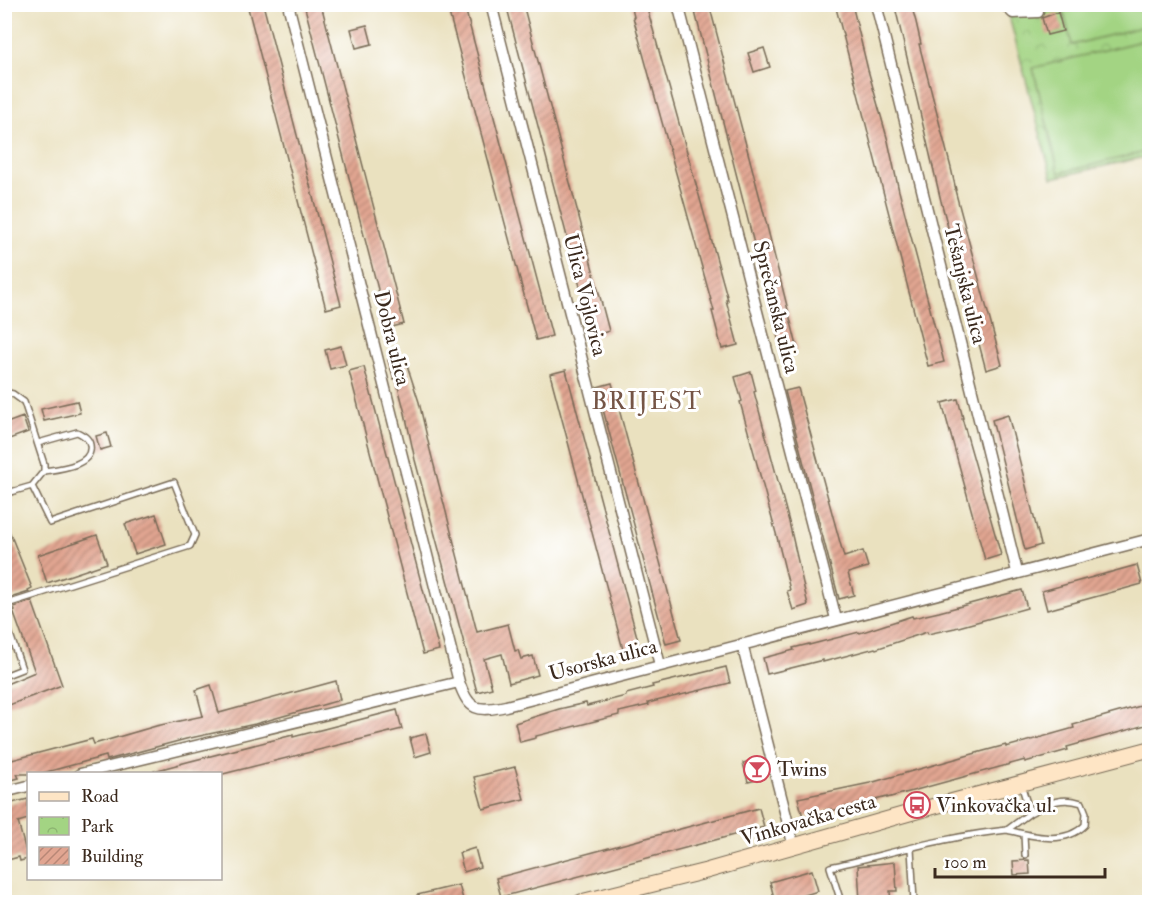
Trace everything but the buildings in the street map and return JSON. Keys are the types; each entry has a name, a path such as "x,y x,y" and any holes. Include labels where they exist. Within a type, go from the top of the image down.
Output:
{"main road":[{"name":"Vinkovačka cesta","path":"581,903 1149,749"}],"street":[{"name":"Dobra ulica","path":"288,4 459,682"},
{"name":"Ulica Vojlovica","path":"491,4 660,665"},
{"name":"Sprečanska ulica","path":"678,4 836,619"},
{"name":"Tešanjska ulica","path":"876,4 1017,572"},
{"path":"1005,4 1013,13 1038,12"},
{"name":"Usorska ulica","path":"459,682 464,698 469,704 475,708 489,710 1149,539"},
{"path":"741,644 794,847"},
{"path":"88,772 459,682"},
{"path":"4,792 27,786"}],"lane":[{"path":"4,392 14,394 24,402 38,443 44,471"},
{"path":"4,494 32,486 44,471 84,461 89,455 90,442 84,435 77,432 38,443"},
{"path":"4,605 190,546 195,535 174,482 50,523 32,486"},
{"path":"4,617 22,669 4,676"},
{"path":"1020,783 1030,813"},
{"path":"841,903 830,867 975,833 1007,830 1060,838 1077,832 1085,825 1086,813 1082,803 1069,799 1050,803 1030,813 1007,830"},
{"path":"1024,834 1025,855"},
{"path":"911,848 914,903"}],"green space":[{"path":"1085,4 1139,5 1145,26 1072,45 1063,10"},
{"path":"1006,5 1149,5 1149,156 1052,178"},
{"path":"1149,39 1149,151 1059,173 1033,68"}],"place":[{"name":"Twins","path":"757,769"},
{"name":"Vinkovačka ul.","path":"917,805"}],"district":[{"name":"BRIJEST","path":"647,401"}]}
